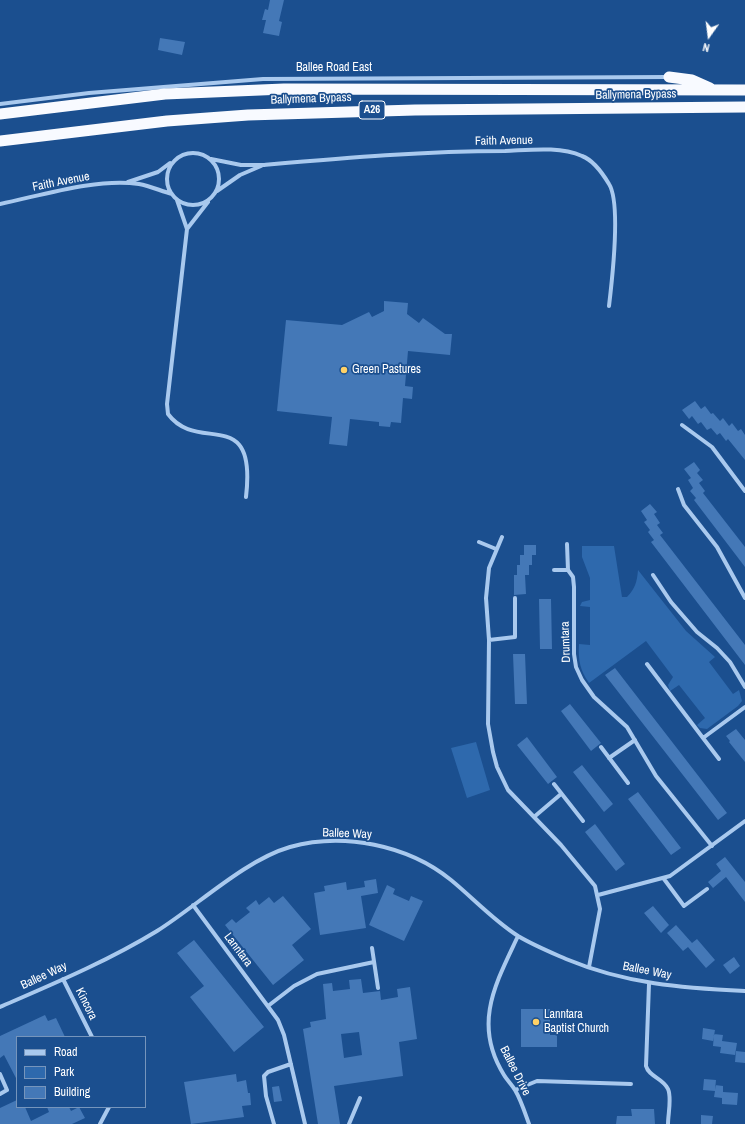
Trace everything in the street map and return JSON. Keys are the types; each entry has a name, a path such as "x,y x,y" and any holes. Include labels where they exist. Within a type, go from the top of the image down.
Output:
{"highway":[{"path":"669,77 692,80 716,90"},
{"name":"Ballymena Bypass","path":"0,114 165,94 284,88 745,90"},
{"name":"Ballymena Bypass","path":"0,141 168,121 255,114 408,110 745,107"}],"street":[{"name":"Ballee Road East","path":"0,104 89,93 263,79 669,77"},
{"name":"Faith Avenue","path":"211,160 241,165 263,165 427,152 561,150 583,156 599,169 610,185 614,202 614,257 609,306"},
{"path":"187,229 216,192 219,175 211,160 204,155 188,153 174,161 170,167 166,181 172,194 177,200 187,229 178,293 167,404 168,414 184,429 227,435 240,446 247,460 248,478 246,497"},
{"name":"Faith Avenue","path":"126,183 158,172 174,161"},
{"name":"Faith Avenue","path":"216,192 240,175 263,165"},
{"name":"Faith Avenue","path":"0,204 85,186 126,183 140,184 172,194"},
{"path":"177,200 183,203 198,205 211,199"},
{"path":"682,424 712,447 745,491"},
{"path":"678,488 684,505 717,547 745,598"},
{"path":"502,537 489,568 487,584 488,724 495,760 508,790 588,876 598,895 599,919 589,967"},
{"path":"479,542 496,549"},
{"name":"Drumtara","path":"567,544 568,570 573,577 574,587 574,654 576,667 586,687 622,721 656,776 712,846"},
{"path":"554,570 568,570"},
{"path":"653,575 672,602 697,632 717,648 730,662 745,687"},
{"path":"488,640 515,638 515,598"},
{"path":"647,664 719,759"},
{"path":"703,738 745,707"},
{"path":"609,758 635,740"},
{"path":"601,748 628,783"},
{"path":"554,784 583,821"},
{"path":"534,817 561,794"},
{"path":"598,895 664,879 675,874 745,821"},
{"name":"Ballee Way","path":"0,1007 63,979 157,931 193,905 248,869 288,848 318,842 357,842 380,846 408,855 432,867 450,879 518,936 567,960 649,984 745,991"},
{"path":"664,879 684,906 707,889"},
{"name":"Lanntara","path":"193,905 268,1006 281,1026 305,1124"},
{"name":"Ballee Drive","path":"518,936 495,985 489,1008 488,1024 492,1046 503,1075 515,1090 529,1124"},
{"path":"372,948 378,988"},
{"path":"268,1006 300,983 317,974 374,962"},
{"name":"Kincora","path":"63,979 92,1036"},
{"path":"649,984 646,1066 650,1073 664,1084 668,1090 668,1124"},
{"path":"274,1124 266,1096 264,1076 268,1072 291,1064"},
{"path":"0,1074 7,1090 0,1094"},
{"path":"515,1090 538,1081 631,1084"},
{"path":"349,1124 360,1098"},
{"path":"100,1124 108,1108"}],"green space":[{"path":"582,546 614,546 622,597 627,597 634,588 638,570 686,631 715,657 709,662 733,694 739,690 742,701 738,706 707,729 700,728 697,725 705,718 679,685 670,691 668,685 673,677 646,641 589,683 580,665 579,655 579,644 590,645 590,607 580,606 582,602 590,600 590,578 582,557"},
{"path":"476,742 490,790 467,798 451,748"}],"building":[{"path":"270,0 284,0 279,21 282,22 279,36 263,33 266,20 262,20 265,9 268,10"},
{"path":"160,38 185,42 182,55 158,50"},
{"name":"Green Pastures","path":"384,301 408,303 407,314 419,323 423,318 445,334 452,334 450,355 408,351 405,386 413,387 412,399 403,398 401,423 391,422 390,427 379,426 379,422 350,419 347,446 329,444 332,417 277,411 286,320 342,325 369,312 372,317 384,311"},
{"path":"695,401 701,409 705,406 711,414 713,413 720,421 723,418 729,426 732,423 738,431 741,429 745,435 745,460 728,439 726,441 720,433 717,435 711,428 707,430 701,422 698,424 692,416 689,419 682,410"},
{"path":"694,462 700,470 697,473 703,480 699,483 705,491 703,493 745,547 745,567 694,500 696,498 690,491 693,488 688,480 691,478 684,469"},
{"path":"650,504 657,512 654,514 660,523 657,525 663,533 660,535 745,645 745,665 651,542 654,540 648,532 650,530 644,522 647,520 641,511"},
{"path":"524,545 536,545 536,555 532,555 532,565 529,565 529,575 525,575 526,594 514,595 514,575 517,575 517,565 520,565 520,555 524,555"},
{"path":"539,599 551,599 552,649 540,649"},
{"path":"513,654 525,654 527,704 515,704"},
{"path":"615,668 727,813 718,820 605,675"},
{"path":"570,704 601,743 591,751 561,711"},
{"path":"736,729 745,740 745,762 726,736"},
{"path":"527,737 557,777 548,784 517,745"},
{"path":"582,765 613,804 604,812 573,772"},
{"path":"638,792 681,848 671,855 628,799"},
{"path":"595,824 625,864 616,871 585,832"},
{"path":"725,857 745,882 745,902 726,877 713,888 708,882 721,871 716,864"},
{"path":"376,879 378,893 361,896 366,928 320,935 314,893 325,891 324,886 346,882 347,890 365,887 364,881"},
{"path":"387,885 395,889 393,894 409,901 411,896 423,901 404,941 369,925"},
{"path":"283,896 311,929 292,945 304,960 273,985 225,925 232,919 236,923 250,912 246,908 256,900 259,905 269,897 274,903"},
{"path":"653,906 669,925 661,933 644,913"},
{"path":"676,925 692,943 697,939 715,960 706,968 688,947 683,951 667,933"},
{"path":"194,940 264,1027 234,1052 190,997 204,986 177,953"},
{"path":"734,957 740,966 730,974 723,965"},
{"path":"361,979 363,993 380,991 381,1000 398,997 397,989 410,987 417,1039 399,1042 403,1076 334,1086 340,1124 318,1124 303,1029 311,1027 310,1022 326,1019 323,984 332,983 333,991 350,989 349,980","holes":["359,1032 362,1055 344,1058 341,1034"]},
{"name":"Lanntara Baptist Church","path":"521,1009 550,1009 550,1035 557,1035 557,1047 521,1047"},
{"path":"45,1015 48,1021 56,1018 65,1036 16,1036 16,1078 4,1055 0,1058 0,1036"},
{"path":"703,1028 715,1030 713,1041 702,1039"},
{"path":"714,1034 723,1035 722,1041 737,1043 735,1055 720,1053 721,1047 713,1046"},
{"path":"736,1051 745,1052 745,1063 735,1062"},
{"path":"236,1074 237,1082 246,1080 248,1093 250,1093 251,1105 242,1106 244,1117 191,1124 184,1082"},
{"path":"704,1079 716,1080 715,1085 723,1086 723,1092 738,1093 737,1105 722,1104 722,1098 714,1097 715,1091 703,1090"},
{"path":"279,1086 282,1101 274,1102 272,1087"},
{"path":"16,1100 16,1108 25,1108 31,1121 49,1112 47,1108 70,1108 71,1111 80,1108 85,1118 72,1124 0,1124 0,1108"},
{"path":"631,1109 654,1109 655,1124 616,1124 617,1116 632,1116"},
{"path":"701,1115 713,1116 712,1124 701,1124"}],"place":[{"name":"Green Pastures","path":"344,370"},
{"name":"Lanntara Baptist Church","path":"536,1022"}]}
